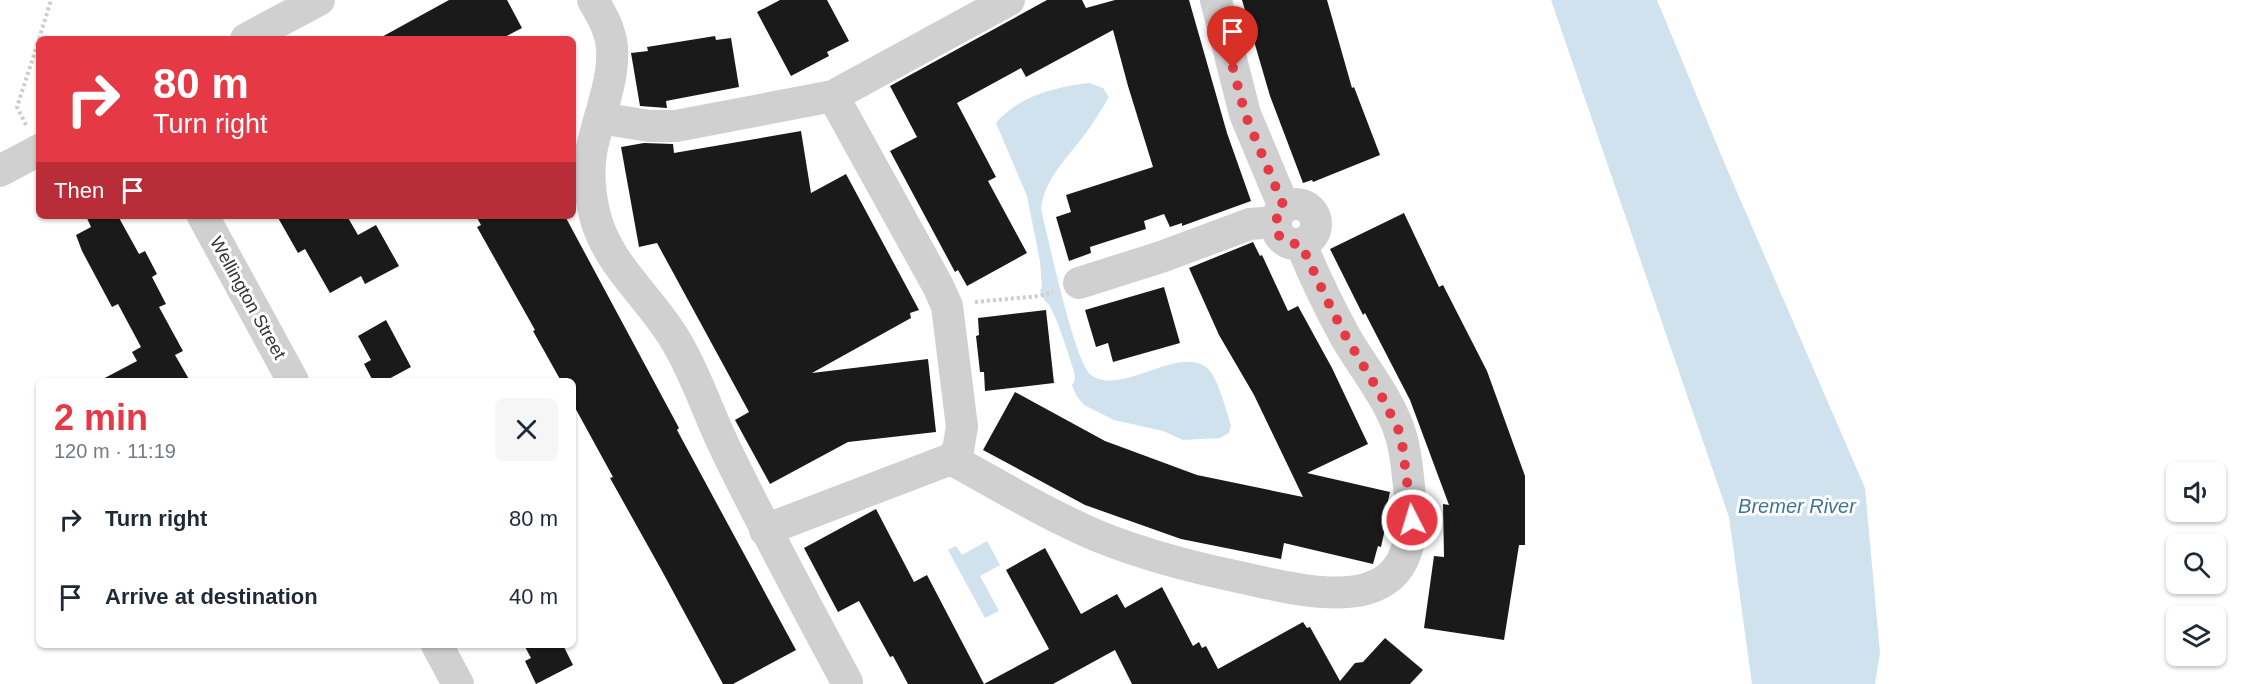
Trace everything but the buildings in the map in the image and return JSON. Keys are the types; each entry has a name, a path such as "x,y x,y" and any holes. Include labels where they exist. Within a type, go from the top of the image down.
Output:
{"street":[{"path":"252,36 319,0"},
{"path":"593,0 610,34 612,49 611,68 591,154 590,175 595,217 602,237 615,262 648,299 677,341 689,363 712,421 765,530 847,682"},
{"path":"600,117 649,126 676,126 833,96 1009,0"},
{"path":"951,459 1071,524 1108,540 1157,557 1270,585 1327,592 1352,592 1378,585 1401,565 1411,537 1411,503 1401,435 1381,395 1346,337 1301,244 1290,244 1276,229 1280,214 1245,114 1216,0"},
{"path":"765,530 951,459 957,450 962,427 947,306 833,96"},
{"path":"0,171 33,138"},
{"path":"1079,283 1161,257 1280,214"},
{"name":"Wellington Street","path":"205,219 291,378"},
{"path":"439,648 458,684"}],"path":[{"path":"40,36 51,0"},
{"path":"33,138 17,107 36,48"},
{"path":"947,306 1039,296"}],"water":[{"name":"Bremer River","path":"1551,0 1657,0 1724,162 1865,488 1880,653 1875,684 1752,684 1729,517"},
{"path":"1089,83 1103,88 1109,97 1087,132 1051,179 1041,209 1062,297 1077,347 1091,375 1103,380 1132,377 1180,362 1194,362 1206,367 1218,386 1231,425 1229,433 1220,438 1183,440 1163,431 1114,420 1084,405 1072,385 1075,380 1074,371 1065,344 1053,312 1040,291 1042,287 1040,261 1027,196 996,123 1015,106 1038,94"},
{"path":"987,541 1000,565 980,576 999,611 985,618 948,550 956,546 962,555"}],"route":[{"path":"1233,68 1245,114 1284,207 1275,222 1276,229 1279,235 1290,244 1301,244 1317,282 1401,435 1412,520"}]}
